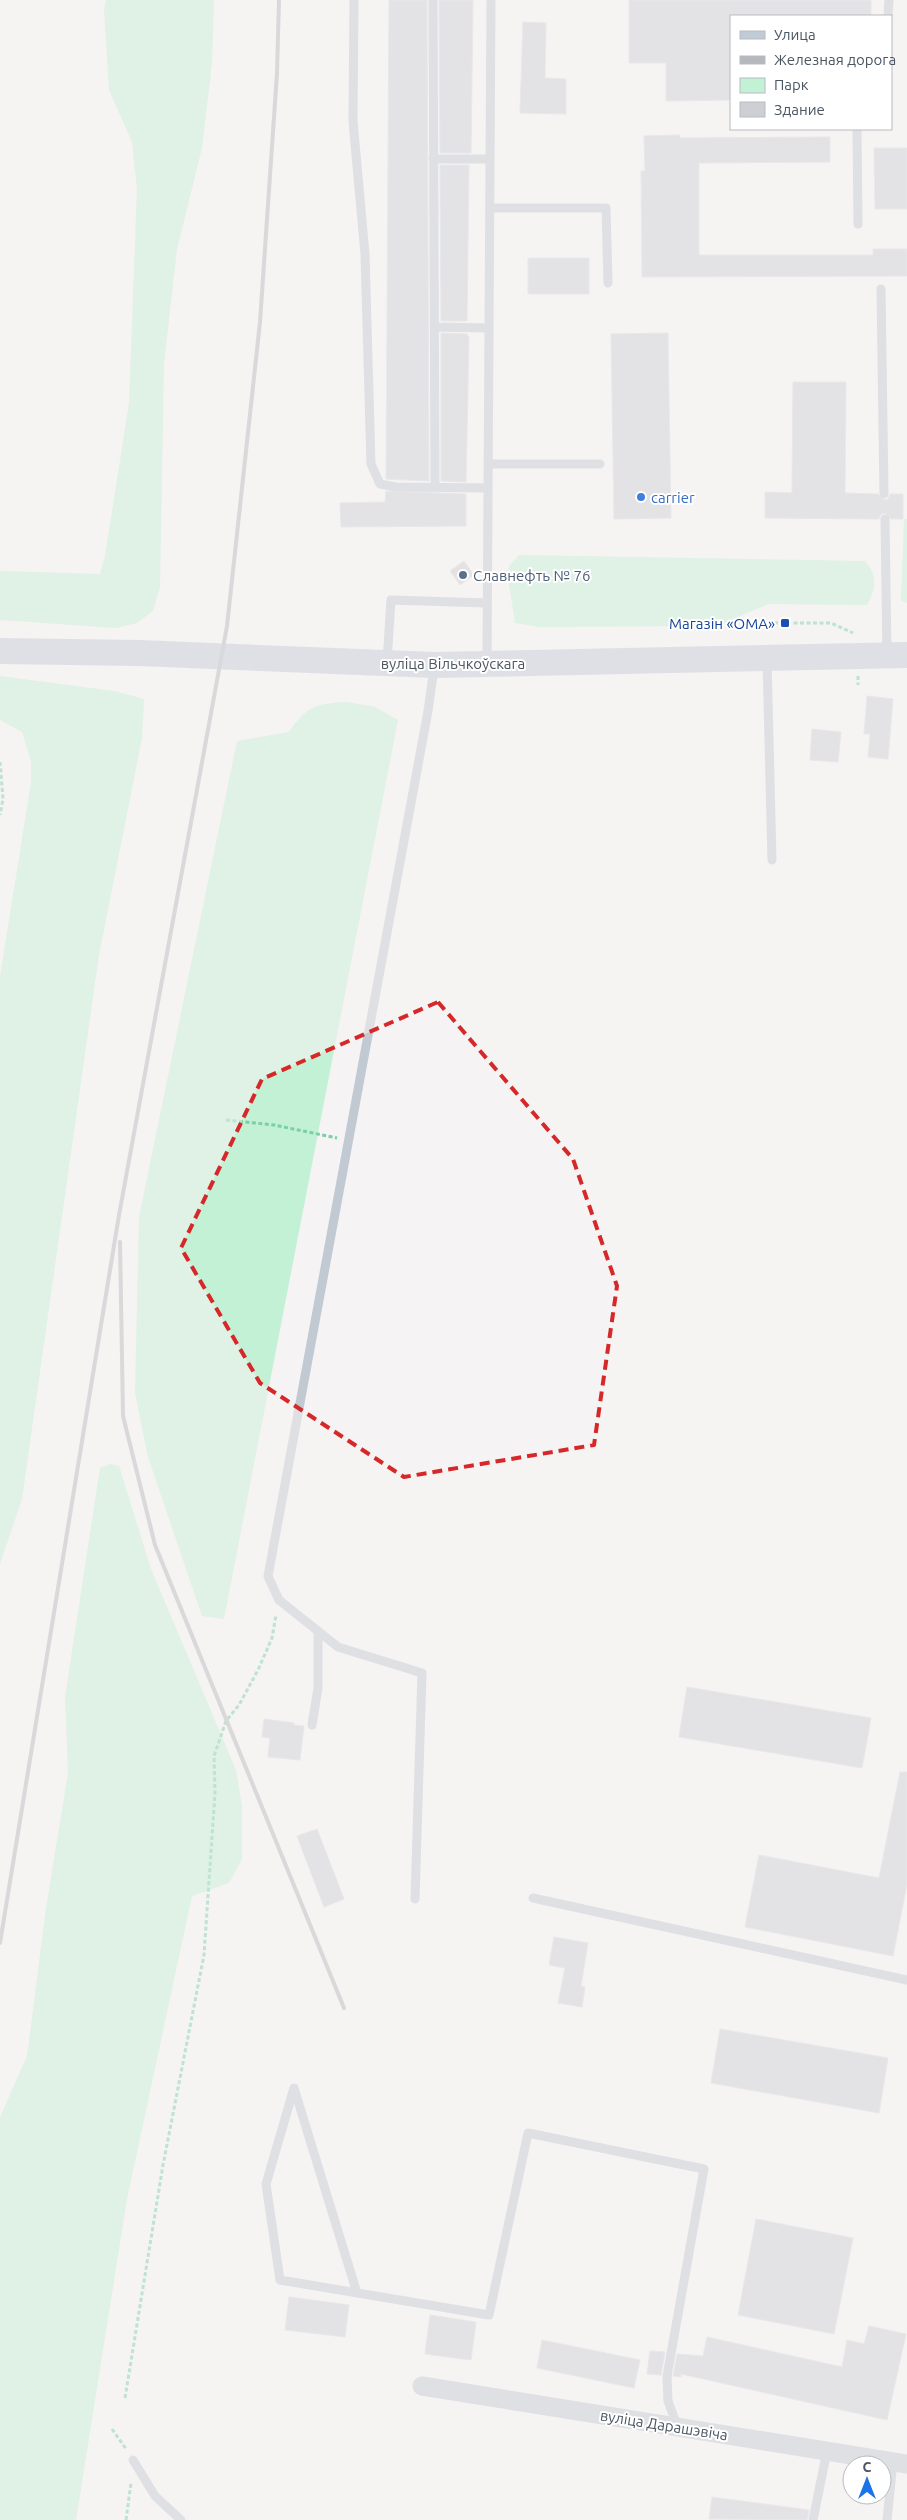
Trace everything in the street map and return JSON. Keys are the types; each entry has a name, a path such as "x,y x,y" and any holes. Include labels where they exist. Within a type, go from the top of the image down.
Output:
{"main road":[{"name":"вуліца Вільчкоўскага","path":"0,651 139,653 434,665 897,655"}],"street":[{"name":"вуліца Дарашэвіча","path":"422,2386 900,2463"}],"lane":[{"path":"354,0 353,120 365,254 371,464 380,484 396,487 488,488"},
{"path":"433,0 435,487"},
{"path":"488,664 491,0"},
{"path":"888,15 889,0"},
{"path":"857,130 858,224"},
{"path":"434,159 490,159"},
{"path":"490,208 606,208 608,283"},
{"path":"881,289 884,494"},
{"path":"434,327 489,328"},
{"path":"488,464 600,464"},
{"path":"885,519 897,655"},
{"path":"387,664 391,600 487,603"},
{"path":"767,658 767,725 772,860"},
{"path":"415,1898 422,1672 338,1647 279,1600 268,1576 428,711 434,665"},
{"path":"312,1725 318,1688 318,1631"},
{"path":"533,1898 907,1980"},
{"path":"357,2293 294,2088 266,2184 280,2280 357,2293 489,2315 528,2133 704,2169 668,2376 668,2401 678,2428"},
{"path":"813,2520 827,2452"},
{"path":"134,2460 155,2496 181,2520"},
{"path":"887,2520 900,2463"}],"path":[{"path":"0,762 3,799 0,815"},
{"path":"226,1120 274,1125 348,1140"},
{"path":"125,2398 164,2165 204,1955 215,1793 214,1756 226,1721 239,1705 258,1670 272,1638 279,1600"}],"highlighted area":[{"path":"438,1002 573,1159 617,1286 594,1445 404,1477 260,1383 181,1248 262,1079"}],"green space":[{"path":"106,0 214,0 212,63 202,148 177,249 164,364 160,587 153,611 137,623 116,628 0,620 0,571 100,574 105,556 129,403 137,189 132,142 109,90 104,10"},
{"path":"904,519 907,519 907,603 901,600"},
{"path":"519,555 865,561 874,577 874,588 867,605 769,604 716,626 539,627 515,623 508,578 509,566"},
{"path":"0,676 114,691 144,699 142,738 99,955 22,1499 0,1564 0,976 31,783 31,761 22,732 0,720"},
{"path":"347,702 375,707 398,720 224,1619 202,1616 148,1457 135,1393 139,1217 237,741 289,732 307,711 320,705"},
{"path":"110,1464 119,1466 151,1569 236,1770 242,1807 242,1859 229,1883 192,1896 127,2199 76,2520 0,2520 0,2117 27,2056 46,1908 68,1773 65,1697 100,1468"}],"building":[{"path":"389,0 427,0 429,481 386,479"},
{"path":"439,0 473,0 471,153 440,153"},
{"path":"629,0 871,0 871,15 730,15 730,100 666,101 666,63 629,63"},
{"path":"523,22 546,23 545,78 566,79 566,114 520,113"},
{"path":"680,135 680,138 830,137 830,162 699,163 699,255 873,255 873,249 907,249 907,276 642,277 641,171 645,171 644,136"},
{"path":"874,148 907,148 907,209 875,209"},
{"path":"440,165 469,165 467,321 441,321"},
{"path":"528,258 589,258 589,294 528,294"},
{"path":"441,333 467,334 469,338 466,482 441,481"},
{"path":"668,333 671,518 614,519 611,334"},
{"path":"793,382 846,382 845,493 878,494 884,500 888,499 890,494 903,494 903,519 891,519 885,513 881,514 879,519 765,518 765,492 792,493"},
{"path":"386,491 466,494 466,526 341,527 340,503 385,502"},
{"path":"464,561 474,575 460,585 450,571"},
{"path":"867,696 893,699 888,759 868,757 870,734 864,734"},
{"path":"812,729 841,732 838,762 810,760"},
{"path":"687,1687 871,1718 862,1768 679,1737"},
{"path":"264,1719 304,1726 300,1760 268,1757 270,1738 262,1737"},
{"path":"900,1772 907,1772 907,1884 893,1956 745,1927 759,1855 879,1878"},
{"path":"317,1829 344,1899 324,1907 297,1836"},
{"path":"554,1937 588,1943 581,1986 585,1987 582,2007 558,2003 565,1968 549,1965"},
{"path":"720,2029 888,2058 879,2113 711,2083"},
{"path":"756,2219 853,2238 834,2334 738,2315"},
{"path":"289,2297 349,2305 345,2337 285,2330"},
{"path":"430,2315 476,2322 471,2360 425,2354"},
{"path":"869,2326 906,2334 887,2420 681,2374 681,2377 673,2376 677,2354 703,2356 707,2337 842,2367 847,2340 864,2344"},
{"path":"542,2340 640,2360 634,2388 537,2368"},
{"path":"650,2351 665,2352 661,2375 647,2374"},
{"path":"712,2497 809,2510 807,2520 709,2519"}],"railway":[{"path":"0,1943 119,1215 227,626 260,322 277,73 279,0"},
{"path":"120,1242 123,1416 155,1545 344,2008"}],"place":[{"name":"carrier","path":"641,497"},
{"name":"Славнефть № 76","path":"463,575"},
{"name":"Магазін «ОМА»","path":"785,623"}]}
